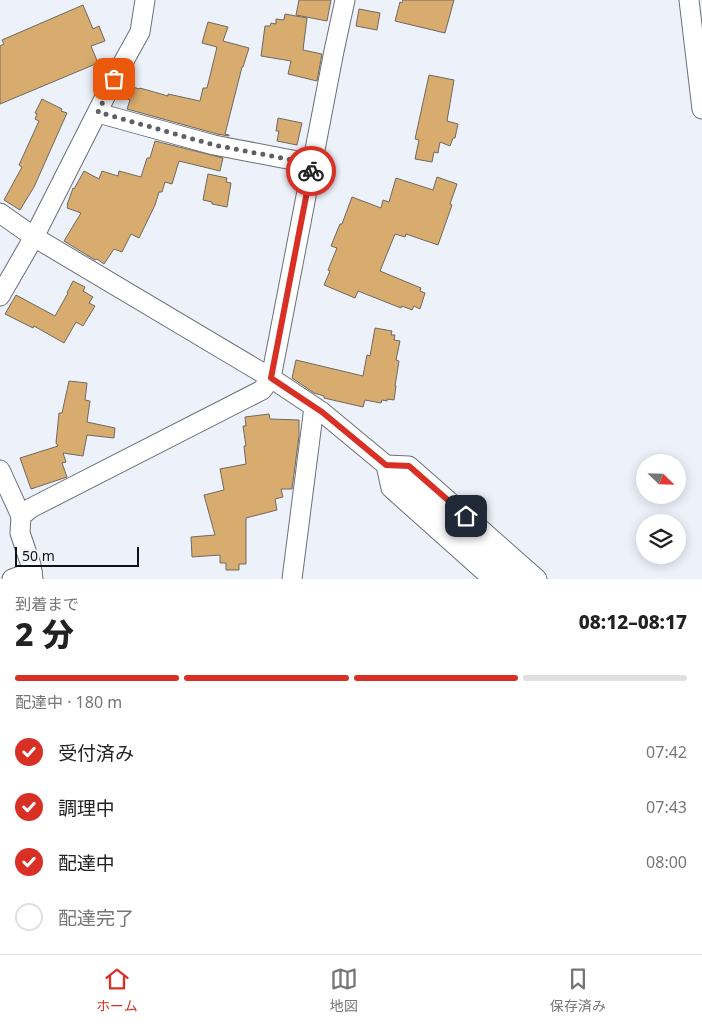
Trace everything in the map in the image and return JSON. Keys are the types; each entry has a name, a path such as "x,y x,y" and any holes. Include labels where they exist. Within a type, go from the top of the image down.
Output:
{"street":[{"path":"0,296 34,237 114,79 140,32 145,0"},
{"path":"21,516 31,508 262,390 271,378 345,0"},
{"path":"689,0 702,109"},
{"path":"98,112 214,145 313,164"},
{"path":"0,213 34,237 271,378 314,407 345,430 386,465 391,488 496,572 515,579"},
{"path":"292,579 314,407"},
{"path":"386,465 409,466 537,579"},
{"path":"0,470 21,516 20,533 33,576 12,579"}],"building":[{"path":"299,0 331,0 327,21 296,15"},
{"path":"403,0 454,0 445,33 395,21 400,2 402,3"},
{"path":"83,5 93,29 99,26 105,41 91,46 98,63 0,104 0,46 4,44 2,40"},
{"path":"359,9 380,13 377,30 356,26"},
{"path":"285,14 307,18 303,50 322,54 317,81 288,74 291,61 261,56 265,26 270,26 271,23 276,24 276,19 284,20"},
{"path":"208,22 228,27 223,41 249,48 242,67 225,134 229,136 127,109 130,100 124,98 127,85 168,96 168,94 200,101 203,88 207,88 217,47 202,43"},
{"path":"429,75 454,80 447,121 458,124 455,138 453,138 450,146 440,142 438,153 434,152 432,162 415,159 419,140 415,139"},
{"path":"42,99 67,113 34,187 20,210 4,200 22,167 19,165 39,121 35,119 37,114 35,113"},
{"path":"278,118 302,123 297,145 277,141 279,131 276,131"},
{"path":"155,141 223,158 220,171 179,161 172,184 165,182 139,238 131,234 122,252 114,249 104,264 64,241 81,213 67,208 67,205 73,188 84,171 99,179 102,171 118,176 119,171 141,177 147,158 150,158"},
{"path":"208,174 227,178 226,182 231,183 227,207 203,200"},
{"path":"437,177 457,184 438,245 406,234 405,237 395,234 380,271 421,288 420,291 425,293 420,309 414,306 412,310 402,306 401,308 358,291 355,298 324,285 337,248 331,246 352,197 381,208 383,200 389,202 396,178 433,190"},
{"path":"73,281 85,287 83,291 93,297 89,303 95,306 83,326 76,322 64,343 34,326 33,328 5,314 16,295 55,316"},
{"path":"375,328 392,331 391,335 395,335 394,340 400,341 396,360 399,361 394,400 382,400 381,403 365,400 363,407 324,398 324,396 314,393 292,378 296,360 363,376 367,355 370,356"},
{"path":"69,381 87,383 85,400 90,401 87,422 115,428 114,438 87,435 83,456 63,453 66,462 62,463 67,477 31,489 20,458 58,446 56,443 59,413 62,413"},
{"path":"269,414 270,419 299,420 299,436 292,489 281,489 283,497 275,499 277,510 246,518 246,564 239,564 239,570 226,570 226,563 220,563 220,555 192,557 191,537 215,535 204,495 224,490 220,469 246,464 243,426 246,426 245,417"}],"way so far":[{"path":"114,79 98,112 214,145 313,164 311,171"}],"route":[{"path":"311,171 271,378 322,412 386,465 409,466 466,516"}]}
